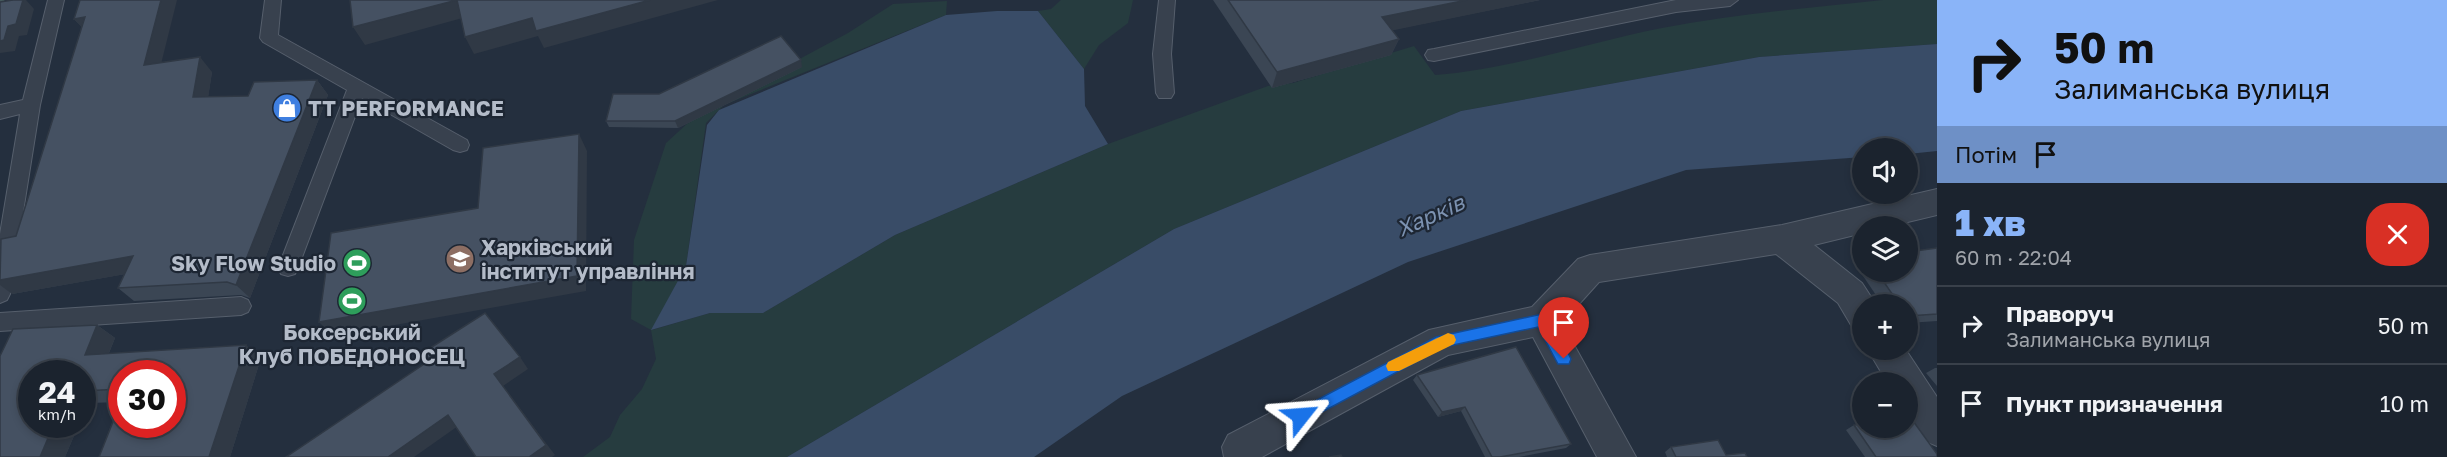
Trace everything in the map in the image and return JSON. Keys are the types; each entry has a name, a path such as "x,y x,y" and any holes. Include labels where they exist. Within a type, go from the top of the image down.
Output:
{"street":[{"path":"1242,452 1441,341 1542,320 1590,269 1782,239 1937,202"},
{"path":"1782,239 1852,296"},
{"path":"1542,320 1617,457"},
{"path":"1918,400 1937,429"}],"lane":[{"path":"0,294 31,105 56,0"},
{"path":"273,0 269,38 460,146"},
{"path":"1165,93 1162,54 1167,0"},
{"path":"1434,55 1676,6 1730,0"},
{"path":"288,268 357,87"},
{"path":"0,112 31,105"},
{"path":"0,322 241,306"}],"path":[{"path":"0,1 9,0"}],"green space":[{"path":"1061,0 1133,0 1128,23 1099,45 1084,69 1038,11 1051,9"},
{"path":"1883,0 1937,0 1937,44 1759,57 1461,111 1174,229 787,457 583,457 610,437 620,415 642,389 656,359 651,330 631,319 634,240 666,143 700,112 848,33 893,4 947,1 946,15 724,105 706,123 686,266 652,330 710,313 763,313 895,235 1108,144 1268,86 1293,83 1414,46 1435,75 1492,67 1689,23"}],"water":[{"path":"1038,11 1084,69 1085,106 1108,144 895,235 763,313 710,313 651,330 686,266 707,125 719,110 946,15"},
{"name":"Харків","path":"1937,44 1937,151 1918,153 1918,138 1852,138 1852,158 1686,170 1408,262 1122,396 1034,457 787,457 1174,229 1461,111 1759,57"}],"building":[{"path":"23,0 16,24 8,26 4,40 0,41 0,2"},
{"path":"80,0 161,0 144,65 200,57 193,97 248,96 254,82 317,80 236,285 227,282 118,288 133,256 0,280 1,239 16,236 85,17 74,19"},
{"path":"350,0 457,0 353,27"},
{"path":"457,0 650,0 536,31 532,18 465,37"},
{"path":"1228,0 1467,0 1382,17 1399,39 1277,72"},
{"path":"781,36 801,60 675,121 606,121 613,94 659,94"},
{"name":"Харківський інститут управління","path":"579,134 577,276 319,322 331,233 478,208 483,148"},
{"path":"1937,248 1937,314 1918,315 1918,294 1892,294 1884,282 1918,282 1918,251"},
{"path":"485,313 520,357 494,374 546,445 529,457 476,457 448,415 388,457 286,457 430,360 424,352"},
{"path":"97,325 85,355 246,345 209,457 99,457 108,434 108,438 186,438 186,360 108,360 108,390 96,390 96,360 18,360 18,438 48,438 40,457 0,457 0,356 13,329"},
{"path":"1516,347 1571,444 1492,457 1465,407 1442,412 1417,375"},
{"path":"1918,428 1937,454 1937,457 1876,457 1863,438 1918,438"},
{"path":"1718,440 1726,455 1745,453 1747,457 1676,457 1671,447"}],"slow traffic":[{"path":"1394,366 1441,341 1448,340"}],"place":[{"name":"TT PERFORMANCE","path":"287,108"},
{"name":"Харківський інститут управління","path":"460,259"},
{"name":"Sky Flow Studio","path":"357,263"},
{"name":"Боксерський Клуб ПОБЕДОНОСЕЦ","path":"352,301"}],"route":[{"path":"1301,416 1441,341 1542,320 1564,359"}]}
